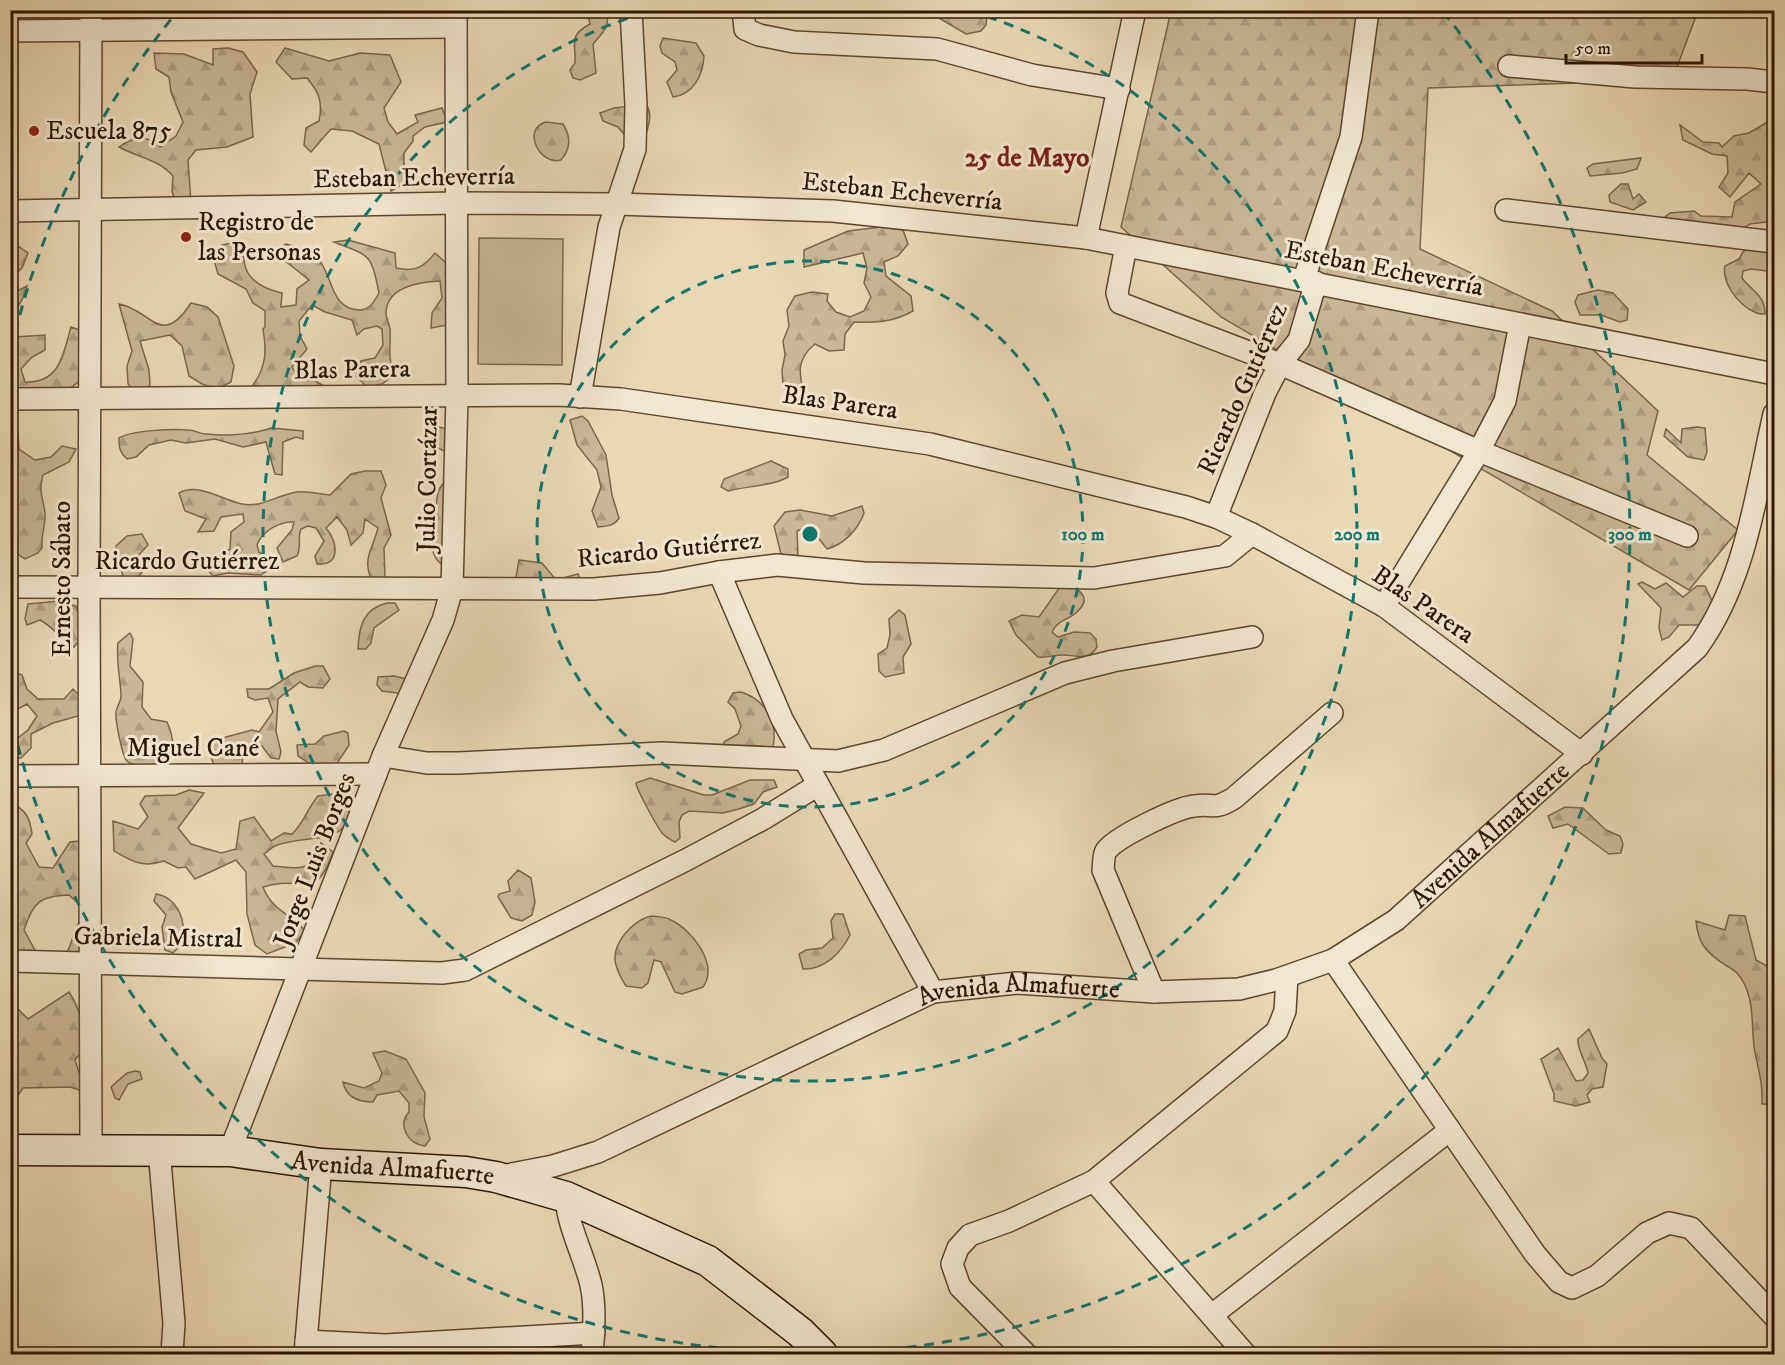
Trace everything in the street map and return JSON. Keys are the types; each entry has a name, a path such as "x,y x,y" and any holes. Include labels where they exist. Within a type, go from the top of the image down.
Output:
{"street":[{"path":"580,397 609,227 635,149 636,105 632,10"},
{"path":"743,10 745,29 759,35 794,42 937,49 1032,75 1119,89"},
{"path":"1086,238 1135,10"},
{"name":"Ricardo Gutiérrez","path":"1216,518 1265,393 1280,364 1299,340 1310,281 1351,137 1368,10"},
{"path":"10,31 91,21 456,19"},
{"name":"Julio Cortázar","path":"452,589 457,396 456,19"},
{"name":"Ernesto Sábato","path":"91,21 89,588 91,1148"},
{"path":"1509,66 1635,77 1747,79 1774,82"},
{"name":"Esteban Echeverría","path":"10,212 457,203 616,204 833,211 1086,238 1774,374"},
{"path":"1506,210 1774,242"},
{"path":"1126,246 1117,293 1120,303 1280,364 1479,451 1688,536"},
{"path":"1384,606 1479,451 1505,401 1520,324"},
{"name":"Blas Parera","path":"10,399 457,396 621,399 930,444 1186,507 1252,534 1384,606 1582,754"},
{"name":"Avenida Almafuerte","path":"10,1150 91,1148 230,1151 321,1164 466,1172 496,1177 553,1166 598,1152 933,992 1017,983 1154,992 1239,989 1287,977 1333,960 1396,920 1697,648 1717,620 1740,559 1774,414"},
{"name":"Ricardo Gutiérrez","path":"10,587 594,589 660,583 719,572 777,565 864,573 1094,578 1225,556 1252,534"},
{"path":"719,572 782,719 933,992"},
{"name":"Jorge Luis Borges","path":"230,1151 380,765 443,620 452,589"},
{"name":"Miguel Cané","path":"10,776 90,776 427,763 458,764 662,753 838,761 868,755 1065,673 1113,661 1252,638"},
{"path":"1154,992 1103,870 1104,853 1112,844 1173,812 1194,806 1219,807 1234,798 1332,713"},
{"name":"Gabriela Mistral","path":"10,961 442,973 465,969 686,860 763,819 818,785"},
{"path":"1333,960 1535,1254 1559,1282 1572,1288 1597,1276 1647,1233 1669,1223 1691,1228 1774,1316"},
{"path":"1026,1354 960,1287 952,1264 958,1248 970,1235 1009,1221 1094,1181 1276,1031 1285,1011 1287,977"},
{"path":"1212,1315 1450,1130"},
{"path":"159,1150 174,1323 172,1354"},
{"path":"321,1164 305,1348 385,1345 453,1348 594,1333"},
{"path":"496,1177 566,1197 708,1261 800,1332 822,1354"},
{"path":"1094,1181 1245,1354"},
{"path":"566,1197 567,1216 591,1286 594,1333 592,1354"}],"green space":[{"path":"27,11 57,13 57,22 37,22"},
{"path":"204,11 275,11 274,14 261,21"},
{"path":"300,11 452,11 452,17 349,23 332,19 305,20"},
{"path":"587,11 606,11 607,25 593,44 596,73 580,80 573,78 570,70 575,63 576,36 590,24"},
{"path":"927,11 987,11 986,25 981,31 966,34"},
{"path":"1171,11 1698,11 1672,80 1428,88 1420,249 1552,311 1658,411 1647,455 1738,530 1689,590 1221,317 1121,227"},
{"path":"663,38 696,43 704,56 702,70 696,83 686,92 673,97 667,82 677,70 675,62 662,53 660,46"},
{"path":"228,48 243,52 257,72 250,94 253,137 227,147 196,150 188,160 191,203 176,206 172,191 173,176 155,162 119,147 135,139 145,138 160,147 176,136 183,122 171,92 169,77 156,69 154,53 184,54 213,65 213,49"},
{"path":"285,48 329,61 360,53 390,55 401,82 384,108 388,122 397,134 418,122 415,115 442,108 447,122 425,127 413,136 413,141 404,153 404,183 391,191 379,144 352,131 331,129 311,152 304,145 306,128 319,121 320,103 317,93 307,78 292,79 276,62"},
{"path":"646,104 650,117 645,140 628,139 618,127 603,121 600,113 614,108"},
{"path":"1774,118 1774,221 1750,224 1737,233 1663,226 1664,218 1670,213 1694,211 1701,216 1732,217 1735,202 1761,184 1749,173 1730,197 1719,187 1728,173 1727,156 1712,154 1683,140 1680,125 1703,142 1719,143 1722,147 1734,136 1749,133"},
{"path":"546,122 563,124 567,133 568,147 561,160 546,158 536,146 535,132"},
{"path":"1641,158 1637,169 1622,173 1590,176 1587,168 1593,164"},
{"path":"1621,184 1628,184 1633,199 1639,194 1646,202 1633,210 1610,202 1609,195"},
{"path":"881,227 903,230 908,244 898,256 884,262 886,276 911,296 913,311 899,318 884,321 854,322 845,334 844,350 829,351 815,344 808,350 801,363 800,376 805,400 789,400 783,385 782,370 785,355 783,341 789,326 787,310 795,296 812,292 828,294 827,301 836,312 850,317 864,311 871,297 864,283 867,268 863,253 804,267 804,250 848,231"},
{"path":"479,238 563,239 562,365 478,364"},
{"path":"348,240 395,253 396,268 418,268 435,253 446,263 447,325 431,328 432,313 442,298 440,281 413,285 397,292 387,306 386,315 390,329 390,357 394,375 382,384 367,387 356,376 361,361 375,358 383,345 382,329 377,326 364,329 357,335 352,320 325,312 312,305 299,321 300,336 307,349 292,367 300,380 315,381 328,388 267,392 253,385 261,372 264,358 265,311 253,303 246,289 218,274 214,260 222,245 237,242 243,254 246,269 252,279 266,288 282,293 281,307 296,305 297,289 309,280 274,252 286,244 306,250 316,256 322,263 342,304 349,308 363,310 371,305 379,293 374,270 367,258 355,250 334,242"},
{"path":"10,244 15,244 28,253 22,268 11,278"},
{"path":"1774,245 1774,272 1751,269 1743,271 1742,278 1763,302 1765,314 1758,313 1750,310 1736,298 1727,282 1725,266 1739,259 1749,248"},
{"path":"27,286 22,300 11,318 13,293"},
{"path":"1598,290 1613,293 1628,309 1627,320 1620,322 1601,315 1580,315 1575,302 1578,295"},
{"path":"191,303 207,307 218,317 234,366 231,382 217,389 189,376 182,346 170,335 140,341 149,370 150,385 139,396 128,384 127,366 132,351 119,304 164,325 172,323 181,316"},
{"path":"10,327 15,337 45,335 45,350 32,357 21,369 25,382 46,378 53,372 62,357 71,327 85,332 85,376 62,391 46,394 18,393 11,375"},
{"path":"582,416 588,421 606,455 612,495 619,518 608,526 598,527 592,511 601,487 597,470 577,445 570,420"},
{"path":"271,428 303,431 303,439 296,437 283,442 282,475 275,474 266,442 243,447 215,439 186,443 171,440 149,445 136,457 127,459 119,445 119,438 142,432 191,430 204,434 231,435"},
{"path":"431,428 447,429 451,453 437,447 429,439"},
{"path":"1705,428 1707,452 1704,460 1688,457 1664,436 1666,429 1681,443 1682,429"},
{"path":"11,429 18,433 19,449 35,460 51,457 62,446 76,449 69,462 43,475 41,493 45,519 42,548 38,553 25,559 11,550"},
{"path":"771,461 788,469 788,477 767,484 728,491 721,487 724,479"},
{"path":"381,471 386,485 381,498 391,535 384,548 385,576 374,587 368,569 368,556 378,528 365,519 363,533 351,545 347,530 337,517 326,528 333,540 335,552 334,557 325,564 317,564 315,556 324,541 316,528 308,526 301,529 297,556 283,562 277,548 292,530 294,522 289,522 272,528 259,540 257,545 259,552 266,556 267,570 261,575 228,573 213,576 207,569 210,562 230,549 231,532 244,522 243,514 221,517 214,531 198,532 206,519 185,511 179,493 186,490 202,491 249,505 297,492 330,495 351,474"},
{"path":"448,480 442,565 432,549 431,530 438,492"},
{"path":"862,506 864,513 858,525 839,544 827,549 812,530 804,528 797,531 798,557 782,558 774,526 785,512 800,510 832,516"},
{"path":"142,534 148,545 138,556 143,570 136,584 123,577 116,546 127,536"},
{"path":"519,560 542,563 556,580 578,574 581,580 515,583"},
{"path":"1642,582 1655,589 1666,583 1683,597 1697,586 1705,586 1714,605 1703,625 1679,625 1669,637 1662,640 1659,628 1661,608 1638,584"},
{"path":"1062,584 1082,593 1084,601 1074,615 1060,622 1052,632 1058,637 1074,632 1090,633 1096,639 1097,647 1094,652 1086,656 1038,657 1016,635 1009,621 1022,615 1039,617"},
{"path":"60,601 76,606 84,634 74,647 40,620 27,625 25,619 28,604"},
{"path":"387,603 395,603 399,610 374,628 371,643 366,649 358,649 364,620 372,609"},
{"path":"899,610 905,615 911,644 903,657 904,673 885,677 879,671 878,654 887,648 890,635 889,619"},
{"path":"130,633 133,639 130,666 143,682 142,707 151,719 167,722 173,745 172,751 164,761 149,767 138,766 127,761 121,745 117,722 116,712 121,696 118,643"},
{"path":"315,666 323,666 330,679 323,688 308,687 300,682 278,699 276,731 281,752 279,759 271,758 262,746 255,743 243,752 242,766 214,765 208,749 211,741 252,730 259,732 273,712 268,698 255,700 248,697 247,689 269,689 294,673"},
{"path":"10,670 22,675 27,689 38,699 64,699 73,689 85,702 82,715 53,723 31,734 31,748 21,758 11,758 11,739 15,740 28,730 37,716 27,704 14,711 11,700"},
{"path":"394,676 407,679 405,694 382,691 377,685 378,677"},
{"path":"741,692 757,700 772,721 773,747 766,751 722,750 724,742 738,734 741,726 735,709 728,702 733,693"},
{"path":"344,731 348,733 349,745 336,765 315,767 298,756 297,745 315,744 324,736"},
{"path":"650,778 704,795 712,795 750,780 774,780 777,787 763,792 754,804 739,809 723,813 689,811 682,815 679,822 680,838 675,842 660,831 637,786 636,783"},
{"path":"189,790 204,793 178,828 191,844 221,853 236,849 240,821 254,817 271,841 284,833 292,834 318,796 333,794 347,798 349,814 345,825 337,832 326,836 286,842 264,854 273,866 298,868 310,864 321,843 333,852 320,878 313,882 263,887 276,907 305,931 295,943 267,954 255,945 247,914 246,872 236,860 195,879 186,867 178,868 164,861 150,864 138,863 114,851 113,821 138,829 148,817 140,804 145,796 176,795"},
{"path":"10,803 23,811 30,823 32,834 26,843 39,867 53,868 70,842 88,840 95,872 80,961 67,953 79,922 81,906 69,895 51,897 39,902 31,913 24,930 37,954 11,965"},
{"path":"1565,807 1583,808 1606,830 1620,836 1623,844 1621,853 1609,854 1568,824 1553,828 1548,816"},
{"path":"518,870 531,878 535,902 532,915 522,921 511,918 498,897 499,894 510,891 508,881"},
{"path":"156,894 172,902 182,919 182,937 173,953 165,950 162,927 166,915 154,901"},
{"path":"835,914 843,914 850,935 846,942 837,954 825,963 811,969 803,969 799,954 806,950 822,948 833,938 831,921"},
{"path":"1729,915 1745,916 1756,960 1774,970 1774,1104 1762,1104 1748,991 1737,973 1704,947 1697,929 1696,921 1725,930"},
{"path":"652,916 671,920 695,940 708,968 703,987 682,994 675,992 661,962 654,960 648,983 642,988 626,986 616,965 617,949 631,927"},
{"path":"69,992 81,1018 85,1047 75,1060 85,1092 70,1087 23,1088 14,1101 11,1098 11,1012 16,1007 28,1019"},
{"path":"1589,1029 1607,1064 1603,1087 1592,1089 1587,1095 1590,1102 1576,1106 1554,1101 1554,1094 1541,1059 1558,1048 1576,1081 1583,1080 1588,1073 1578,1039"},
{"path":"385,1051 406,1059 425,1093 424,1117 430,1139 425,1146 414,1142 406,1133 404,1123 409,1112 409,1103 399,1091 377,1095 373,1102 368,1102 354,1098 345,1087 343,1082 364,1088 379,1081 382,1073 373,1053"},
{"path":"140,1072 142,1079 128,1084 119,1100 115,1098 111,1087 127,1073"}],"place":[{"name":"Escuela 875","path":"34,131"},
{"name":"Registro de las Personas","path":"186,237"}],"district":[{"name":"25 de Mayo","path":"1027,158"}]}
